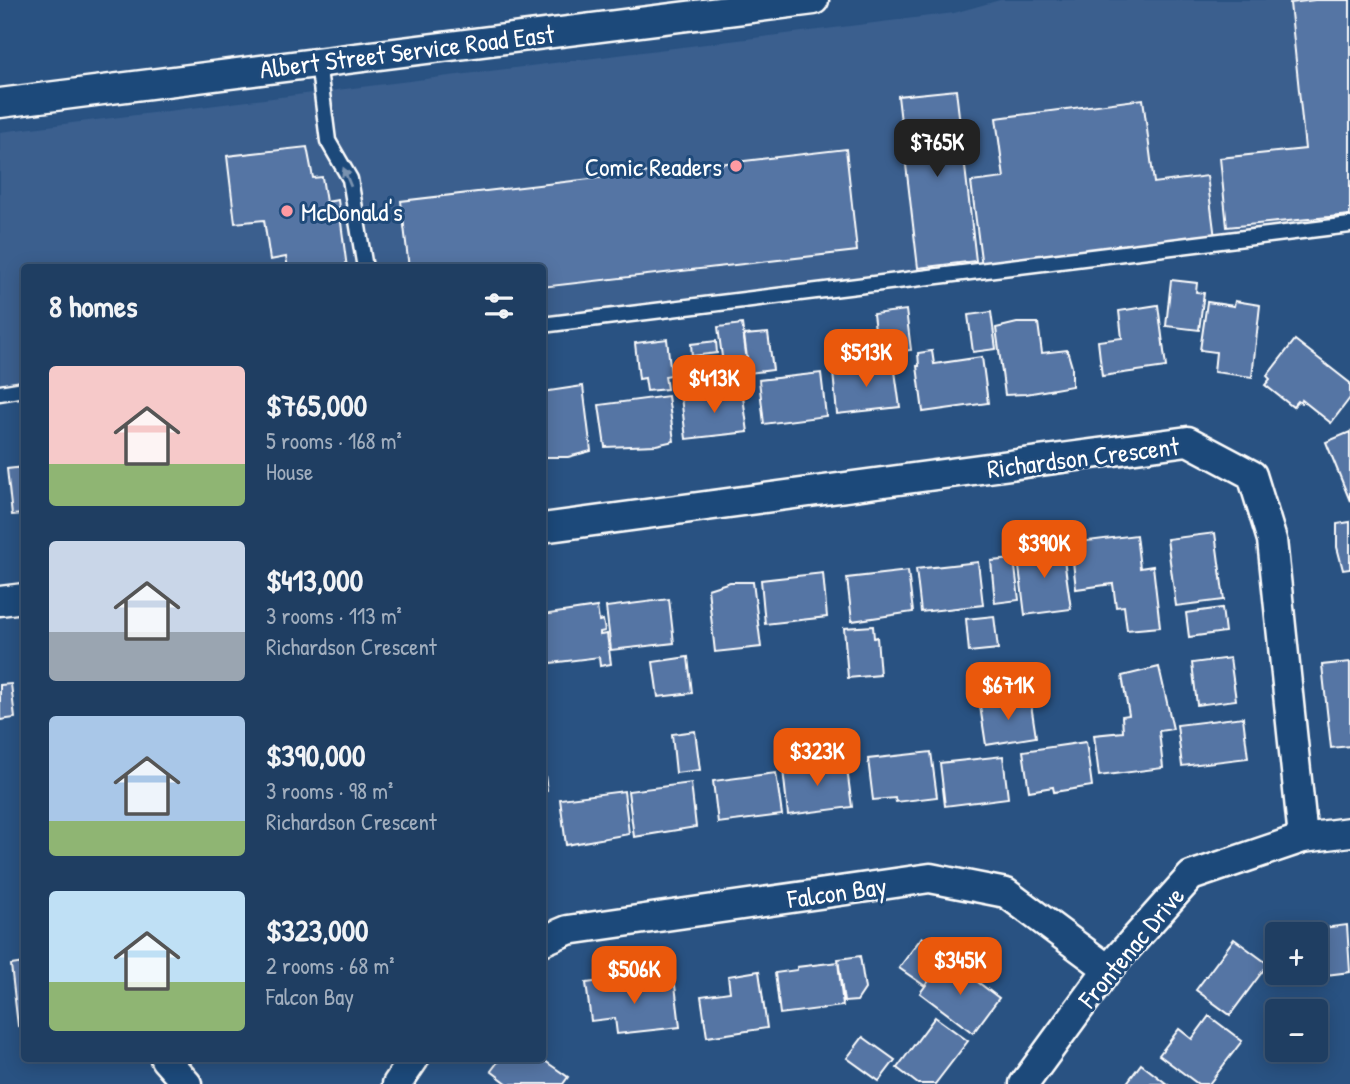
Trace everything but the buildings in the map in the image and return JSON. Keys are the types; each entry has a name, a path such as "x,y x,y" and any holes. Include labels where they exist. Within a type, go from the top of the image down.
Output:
{"street":[{"name":"Albert Street Service Road East","path":"0,103 814,0"},
{"name":"Richardson Crescent","path":"546,527 1188,441 1252,475 1272,540 1303,838"},
{"path":"0,601 21,598"},
{"name":"Frontenac Drive","path":"1024,1084 1108,969 1191,876 1303,838 1350,832"},
{"name":"Falcon Bay","path":"546,939 568,930 930,878 1006,893 1108,969"},
{"path":"168,1062 187,1084"},
{"path":"397,1084 412,1062"}],"lane":[{"path":"318,62 328,141 350,179 364,264"},
{"path":"546,325 1350,225"},
{"path":"0,393 21,390"}],"shaded area":[{"path":"1000,0 1350,0 1350,221 546,325 546,264 21,264 21,387 0,390 0,132 954,13"}],"place":[{"name":"Comic Readers","path":"736,166"},
{"name":"McDonald's","path":"287,211"}]}
